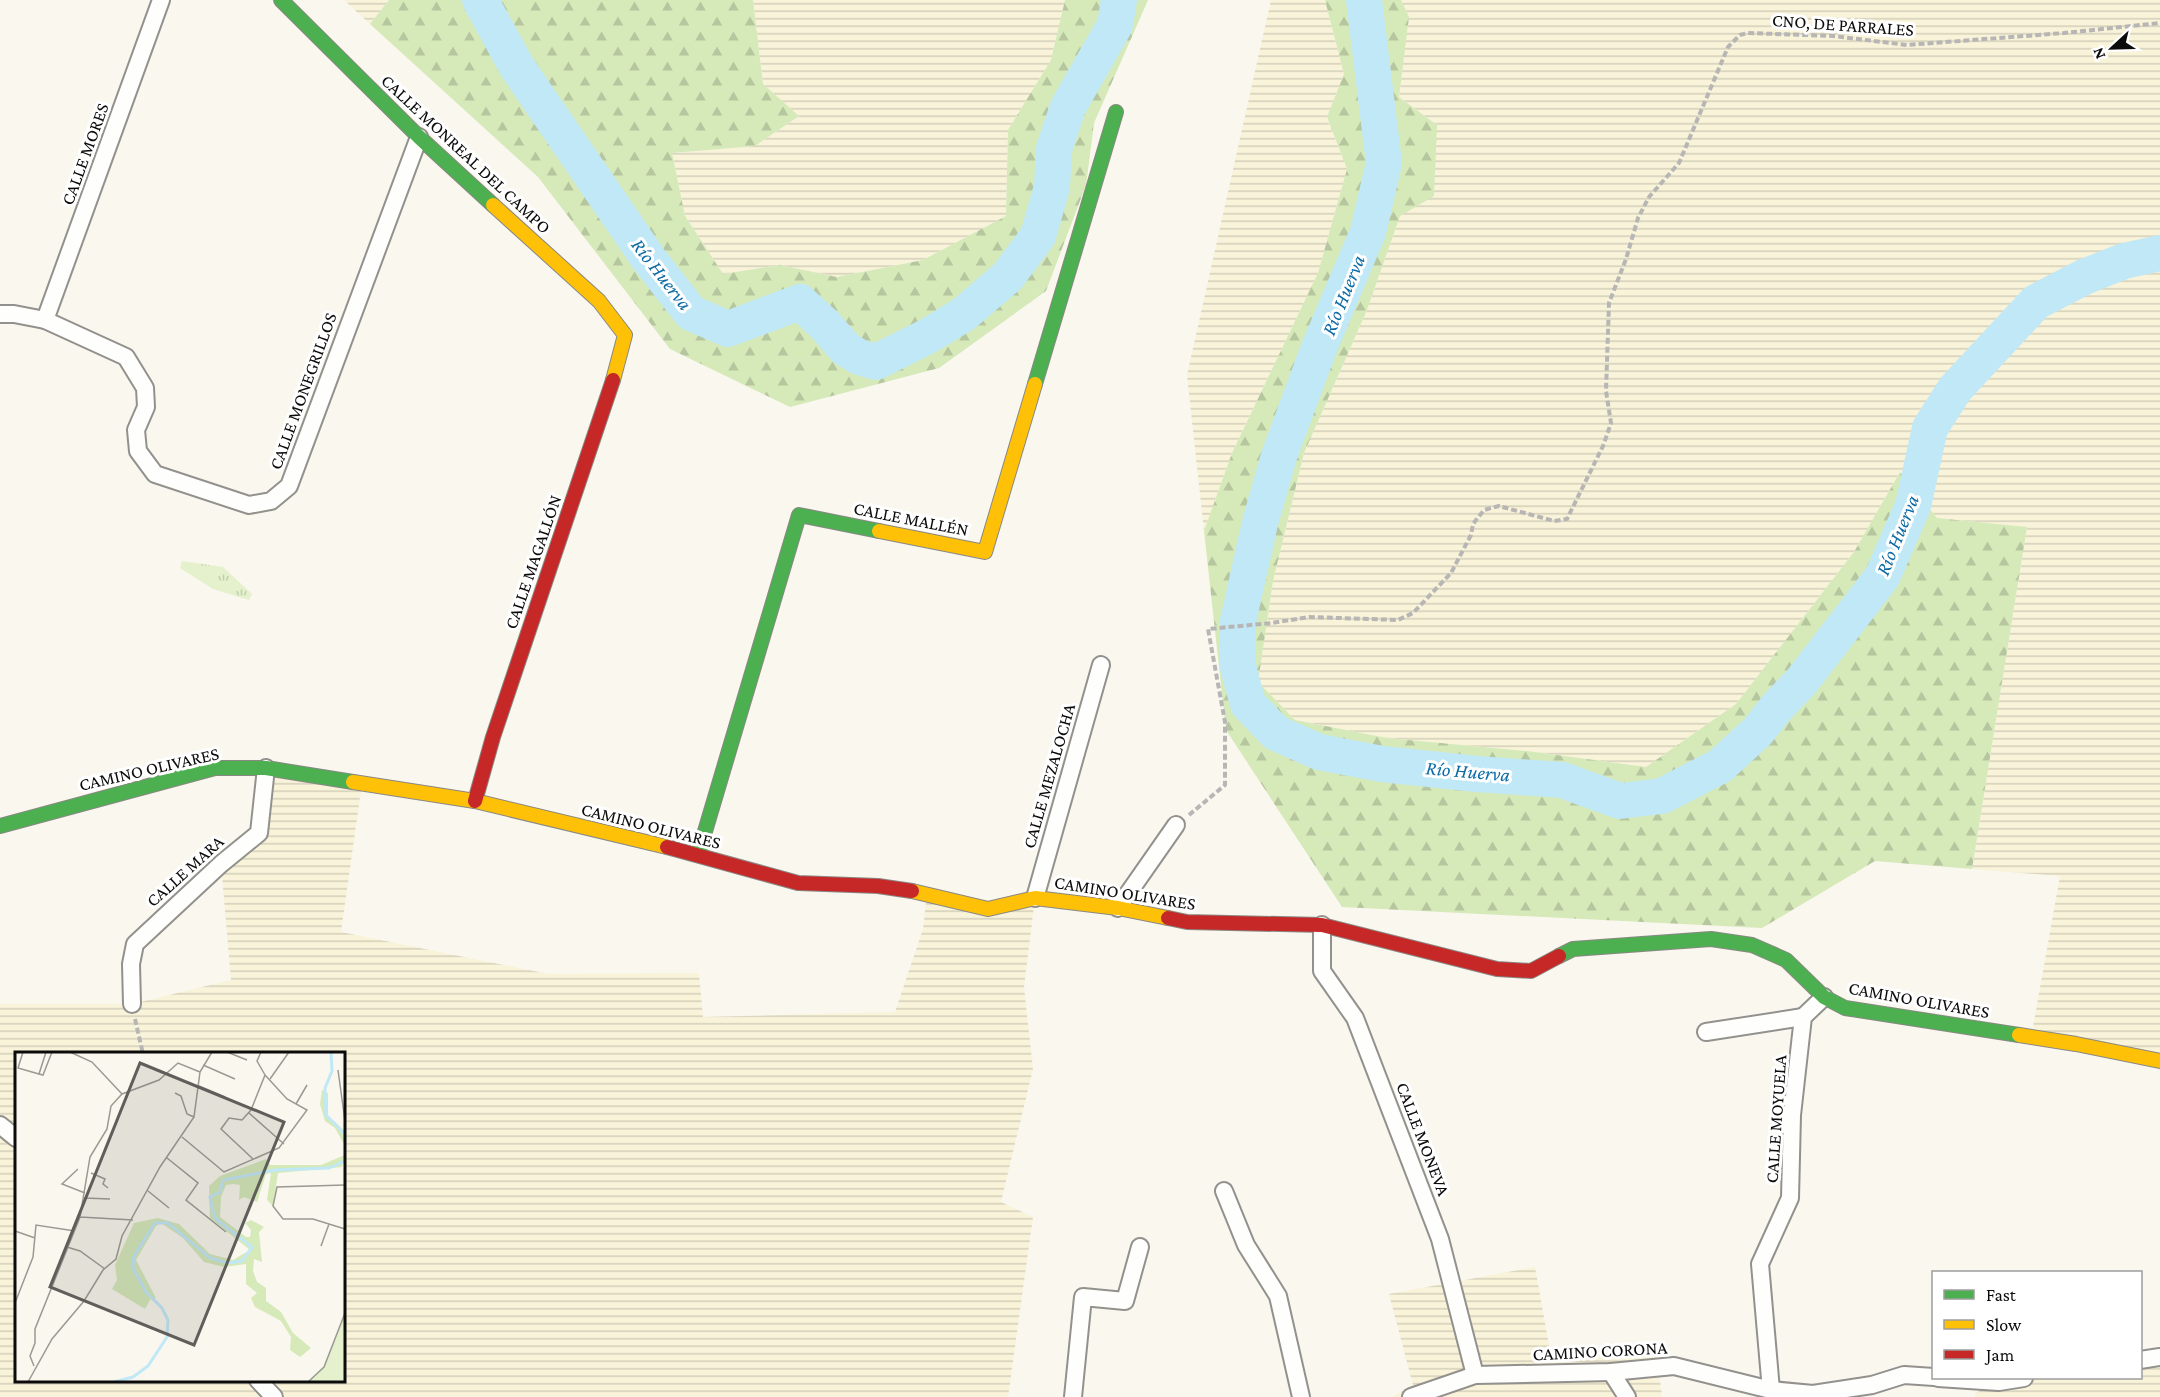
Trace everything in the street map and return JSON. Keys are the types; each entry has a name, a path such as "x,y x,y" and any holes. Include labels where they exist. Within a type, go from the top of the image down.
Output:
{"street":[{"name":"CALLE MORES","path":"45,320 161,0"},
{"name":"CALLE MONREAL DEL CAMPO","path":"281,0 419,137 599,301 625,335"},
{"name":"CALLE MALLÉN","path":"698,855 799,514 985,552 1116,112"},
{"name":"CALLE MONEGRILLOS","path":"0,314 14,314 45,320 126,357 145,388 146,407 136,430 138,451 155,474 249,505 271,501 289,486 419,137"},
{"name":"CALLE MAGALLÓN","path":"475,801 493,737 617,367 625,335"},
{"name":"CALLE MEZALOCHA","path":"1035,898 1101,665"},
{"name":"CAMINO OLIVARES","path":"0,826 215,768 266,768 475,801 698,855 798,883 878,886 920,892 988,909 1035,898 1118,908 1187,922 1322,925 1497,969 1531,971 1573,949 1711,939 1752,945 1786,960 1824,997 1845,1008 2076,1044 2160,1061"},
{"name":"CALLE MARA","path":"132,1004 131,964 135,944 221,864 259,833 266,768"},
{"path":"1118,908 1176,825"},
{"name":"CALLE MONEVA","path":"1322,925 1322,971 1355,1018 1440,1239 1475,1375"},
{"path":"1706,1032 1803,1017 1824,997"},
{"name":"CALLE MOYUELA","path":"1771,1390 1760,1264 1790,1198 1792,1115 1803,1017"},
{"path":"0,1125 15,1137"},
{"path":"1224,1191 1246,1245 1278,1296 1301,1397"},
{"path":"1073,1397 1083,1297 1125,1301 1140,1247"},
{"path":"2142,1360 2160,1357"},
{"name":"CAMINO CORONA","path":"1411,1397 1475,1375 1611,1372 1674,1366 1771,1390 1813,1394 1872,1385 1904,1375 1932,1377"},
{"path":"1611,1372 1627,1397"},
{"name":"CAMINO CORONA","path":"1961,1379 1999,1382 2014,1379"},
{"path":"260,1382 274,1397"}],"path":[{"name":"CNO, DE PARRALES","path":"1176,825 1225,785 1225,722 1208,629 1309,617 1398,620 1406,618 1413,614 1451,573 1471,535 1473,524 1484,510 1498,506 1554,521 1567,519 1604,446 1611,423 1606,391 1610,303 1638,218 1649,197 1678,163 1728,47 1740,35 1765,32 1833,36 1907,45 2160,23"},
{"path":"132,1004 142,1052"}],"shaded area":[{"path":"344,0 389,0 370,24"},
{"path":"753,0 1065,0 1051,60 1008,130 1006,216 923,260 837,277 780,265 723,274 685,216 672,153 755,146 799,116 763,84"},
{"path":"1271,0 1325,0 1344,74 1327,118 1347,169 1318,273 1232,453 1204,531 1187,375"},
{"path":"1401,0 2160,0 2160,1061 2031,1038 2060,876 1972,869 2027,527 1937,518 1900,472 1854,552 1736,704 1646,767 1527,751 1387,738 1295,720 1258,682 1273,581 1304,453 1367,310 1400,216 1437,125 1399,97 1409,17"},
{"path":"266,768 362,783 341,932 549,974 699,973 703,1017 895,1012 923,929 927,894 988,909 1035,898 1024,987 1033,1069 1001,1202 1033,1217 1008,1397 0,1397 0,1004 132,1004 231,980 221,864 259,833"},
{"path":"1535,1267 1552,1362 1656,1348 1662,1397 1392,1397 1413,1385 1389,1294"},
{"path":"2160,1357 2160,1397 1975,1397 1975,1393 1999,1382 2018,1379 2142,1379 2142,1360"}],"green space":[{"path":"389,0 753,0 763,84 799,116 755,146 672,153 685,216 723,274 780,265 837,277 923,260 1006,216 1008,130 1051,60 1065,0 1148,0 1094,123 1086,185 1046,291 939,368 790,407 670,349 538,177 370,24"},
{"path":"1325,0 1401,0 1409,17 1399,97 1437,125 1434,196 1400,216 1367,310 1304,453 1273,581 1258,682 1295,720 1387,738 1527,751 1646,767 1736,704 1854,552 1900,472 1937,518 2027,527 1972,869 1875,861 1762,928 1342,907 1226,730 1204,531 1232,453 1318,273 1347,169 1327,117 1344,74"},
{"path":"182,561 223,567 252,594 249,600 213,589 180,568"}],"waterway":[{"name":"Río Huerva","path":"480,0 517,67 648,258 691,313 728,329 800,302 846,349 859,357 876,362 928,336 964,314 1008,276 1038,236 1052,187 1054,149 1068,107 1115,25 1119,0"},
{"name":"Río Huerva","path":"1364,0 1384,163 1368,232 1319,348 1279,456 1260,523 1237,626 1237,663 1248,704 1276,733 1319,752 1382,764 1562,780 1620,801 1662,796 1720,766 1758,731 1801,682 1882,577 1913,506 1930,428 1955,389 2036,302 2084,277 2124,261 2160,253"}],"traffic: fast":[{"path":"281,0 419,137 493,205"},
{"path":"1035,384 1116,112"},
{"path":"698,855 799,515 879,531"},
{"path":"0,826 215,768 266,768 353,782"},
{"path":"1559,956 1573,949 1711,939 1752,945 1786,960 1824,997 1845,1008 2019,1035"}],"traffic: slow":[{"path":"493,205 599,301 625,335 613,380"},
{"path":"879,531 985,552 1035,384"},
{"path":"353,782 475,801 667,847"},
{"path":"912,891 988,909 1035,898 1118,908 1168,918"},
{"path":"2019,1035 2160,1061"}],"traffic: jam":[{"path":"475,801 493,737 613,380"},
{"path":"667,847 798,883 878,886 912,891"},
{"path":"1168,918 1187,922 1322,925 1497,969 1531,971 1559,956"}]}
